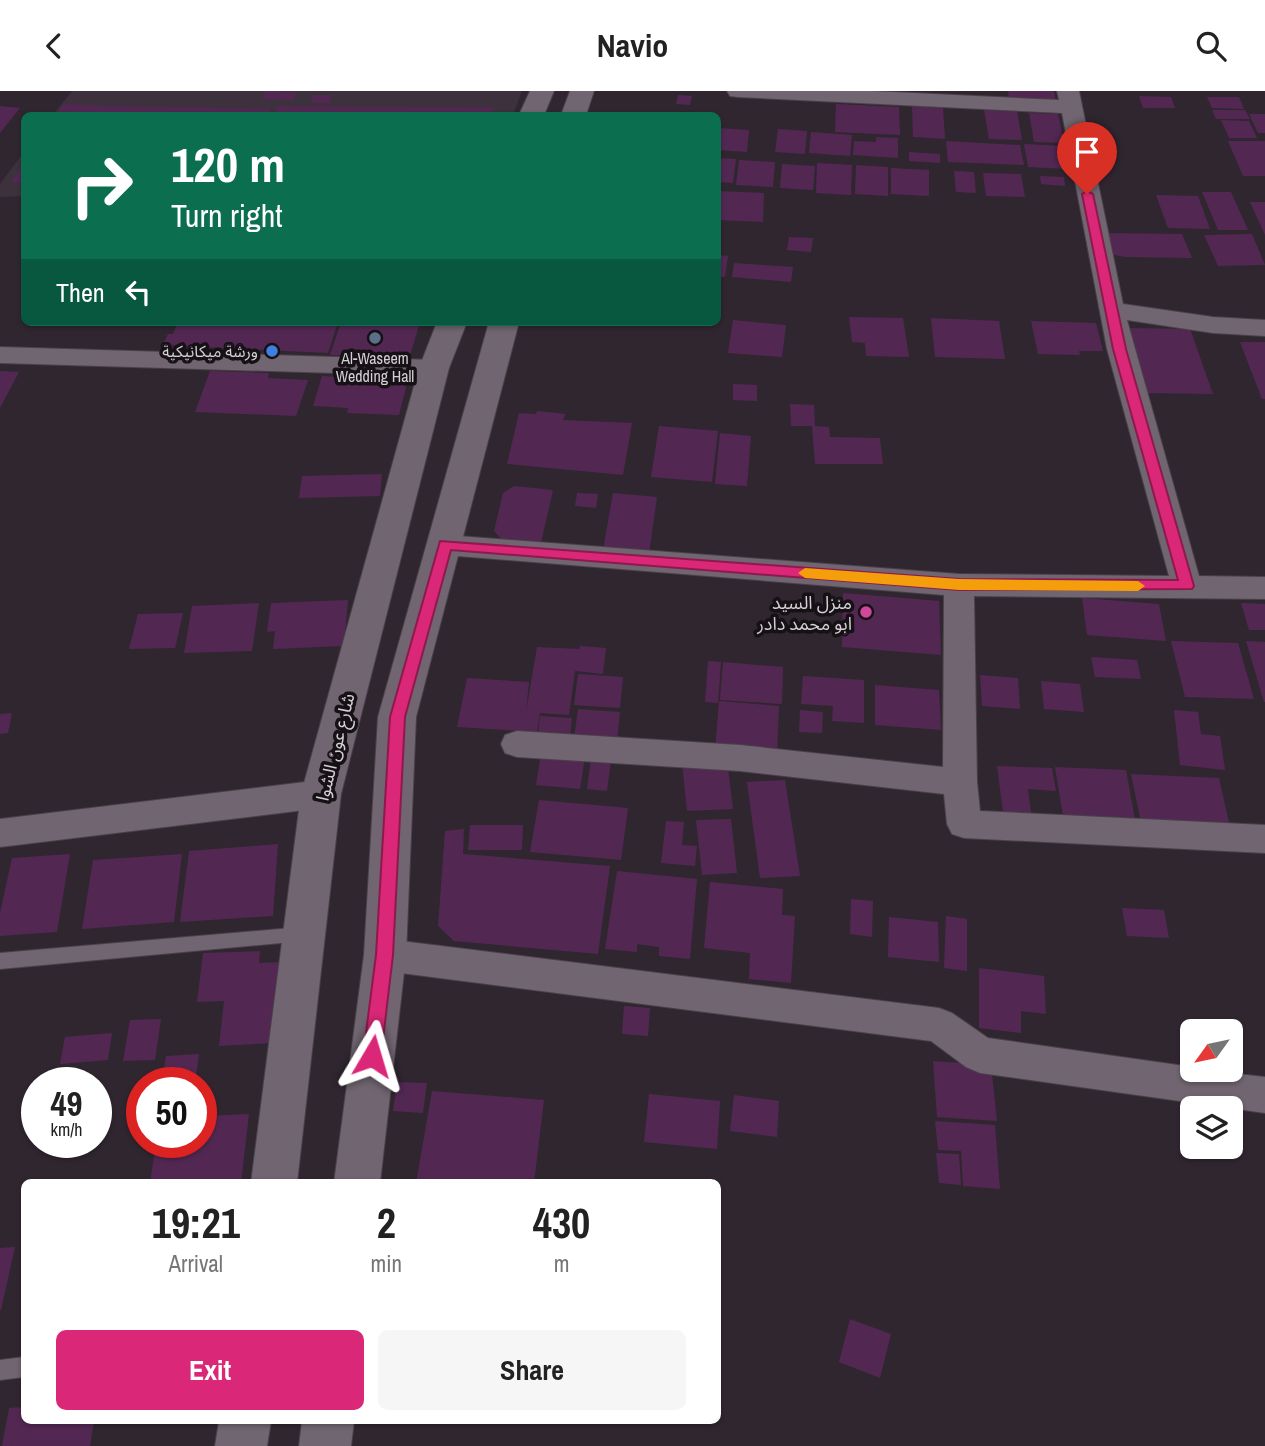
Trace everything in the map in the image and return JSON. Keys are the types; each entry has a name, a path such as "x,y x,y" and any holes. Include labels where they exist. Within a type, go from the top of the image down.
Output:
{"main road":[{"path":"534,112 542,91"},
{"path":"575,112 582,91"},
{"name":"شارع عون الشوا","path":"274,1179 321,794 434,368 450,326"},
{"path":"357,1179 384,955 397,717 503,326"},
{"path":"241,1446 245,1424"},
{"path":"325,1446 328,1424"}],"street":[{"path":"738,91 1069,99 1119,349 1187,586"},
{"path":"1113,310 1213,325 1265,328"},
{"path":"0,355 434,368"},
{"path":"445,545 959,585 1265,588"},
{"path":"959,585 960,782 964,824 1265,839"},
{"path":"517,744 740,758 960,782"},
{"path":"0,834 321,794"},
{"path":"384,955 940,1025 979,1055 1265,1095"}],"lane":[{"path":"0,961 303,934"},
{"path":"0,1370 21,1367"}],"shaded area":[{"path":"72,91 522,91 514,112 55,112"},
{"path":"21,156 21,196 0,197 0,184"}],"building":[{"path":"265,91 296,92 293,100 262,99"},
{"path":"1008,91 1054,91 1056,101 1009,99"},
{"path":"313,95 331,95 330,103 311,103"},
{"path":"678,95 692,96 690,105 676,104"},
{"path":"1139,96 1171,97 1175,108 1143,108"},
{"path":"1207,97 1239,97 1244,109 1212,108"},
{"path":"64,104 271,109 270,112 95,112 97,108 94,112 58,112"},
{"path":"836,104 899,107 900,135 835,132"},
{"path":"0,106 20,108 0,133"},
{"path":"277,106 493,108 492,112 275,112"},
{"path":"912,106 943,108 945,139 913,137"},
{"path":"984,110 1017,111 1022,140 989,139"},
{"path":"1212,110 1245,110 1250,119 1216,119"},
{"path":"1029,113 1058,114 1064,143 1034,142"},
{"path":"1249,114 1265,114 1265,133 1258,133"},
{"path":"1221,120 1249,121 1257,138 1229,138"},
{"path":"721,128 749,130 747,152 721,150"},
{"path":"778,129 807,131 805,154 775,152"},
{"path":"811,132 852,135 850,156 809,153"},
{"path":"876,137 898,138 898,158 853,155 854,141 876,142"},
{"path":"946,141 1020,145 1024,165 948,162"},
{"path":"1228,141 1265,141 1265,176 1243,176"},
{"path":"1024,144 1064,146 1068,169 1028,167"},
{"path":"909,152 940,154 940,163 909,161"},
{"path":"721,158 736,159 733,183 721,182"},
{"path":"739,160 775,162 773,187 736,185"},
{"path":"817,163 852,165 851,195 816,193"},
{"path":"782,164 815,166 813,190 780,188"},
{"path":"856,165 888,167 888,196 855,194"},
{"path":"21,168 21,183 11,182"},
{"path":"891,168 929,170 929,196 891,194"},
{"path":"954,171 974,172 976,193 956,192"},
{"path":"983,173 1021,174 1025,197 986,196"},
{"path":"1040,176 1064,177 1065,186 1041,184"},
{"path":"721,191 764,193 763,222 721,220"},
{"path":"1202,192 1231,192 1248,230 1218,230"},
{"path":"1156,195 1198,196 1210,229 1168,228"},
{"path":"1250,202 1265,202 1265,235"},
{"path":"1103,233 1182,234 1192,258 1125,257 1109,254"},
{"path":"1252,234 1265,265 1218,266 1204,235"},
{"path":"789,237 813,238 811,252 787,250"},
{"path":"721,255 728,256 725,277 721,277"},
{"path":"734,263 793,267 791,282 732,277"},
{"path":"849,317 903,318 909,357 866,356 865,343 852,342"},
{"path":"931,318 999,321 1005,359 935,357"},
{"path":"733,320 786,325 782,357 728,353"},
{"path":"1031,321 1096,323 1103,351 1079,351 1080,355 1038,354"},
{"path":"176,326 337,326 328,353 163,345 168,334 173,334"},
{"name":"Al-Waseem Wedding Hall","path":"340,326 419,326 409,359 330,355"},
{"path":"1126,328 1190,329 1213,394 1146,393"},
{"path":"1240,342 1265,342 1265,399 1262,399"},
{"path":"0,371 19,372 0,408"},
{"path":"210,371 269,373 268,378 308,380 296,416 195,412"},
{"path":"322,376 399,380 406,387 399,415 347,413 348,408 313,406"},
{"path":"733,384 757,385 757,401 733,400"},
{"path":"790,404 814,405 815,426 829,427 830,437 880,438 883,464 815,464 812,426 791,426"},
{"path":"537,411 565,414 563,420 632,423 623,475 507,464 519,413 536,414"},
{"path":"659,426 718,431 712,482 651,477"},
{"path":"720,433 751,436 747,486 715,484"},
{"path":"382,474 380,496 299,498 302,476"},
{"path":"514,486 553,490 541,543 502,540 494,531 503,493"},
{"path":"577,493 598,494 596,508 575,506"},
{"path":"613,493 657,497 649,554 603,550"},
{"path":"843,593 939,601 941,655 842,647"},
{"path":"1082,598 1159,604 1166,641 1087,635"},
{"path":"348,600 344,646 273,649 275,631 267,632 271,603"},
{"path":"259,603 252,651 184,653 192,606"},
{"path":"1241,603 1265,604 1265,630 1249,630"},
{"path":"183,613 175,648 129,649 138,614"},
{"path":"1171,641 1238,643 1254,699 1185,697"},
{"path":"1246,641 1265,642 1265,702 1264,702"},
{"path":"580,646 606,648 603,674 575,671 569,715 540,713 537,732 457,727 467,678 529,682 526,712 537,647 579,649"},
{"path":"1091,657 1137,660 1141,679 1095,677"},
{"path":"708,661 721,662 718,703 705,702"},
{"path":"723,662 783,667 782,704 720,700"},
{"path":"578,674 623,677 620,708 574,705"},
{"path":"980,675 1018,678 1020,709 982,706"},
{"path":"803,676 864,680 864,723 832,721 833,706 801,704"},
{"path":"1041,681 1080,684 1084,712 1044,709"},
{"path":"875,685 939,690 941,730 875,725"},
{"path":"719,701 779,706 777,756 715,751"},
{"path":"578,709 620,712 617,741 574,738"},
{"path":"800,710 823,712 822,733 799,732"},
{"path":"1174,710 1198,712 1201,734 1220,736 1225,770 1180,765"},
{"path":"12,713 8,733 0,734 0,714"},
{"path":"540,716 572,718 570,737 538,735"},
{"path":"541,754 585,757 580,789 536,785"},
{"path":"591,759 611,761 607,791 587,789"},
{"path":"727,761 733,809 687,811 682,762"},
{"path":"997,766 1052,768 1056,791 1028,789 1032,821 1004,819"},
{"path":"1055,767 1126,770 1136,825 1064,822"},
{"path":"1131,774 1219,778 1231,832 1142,827"},
{"path":"785,780 800,876 760,878 747,782"},
{"path":"539,800 628,808 621,860 530,852"},
{"path":"731,819 737,873 702,875 696,820"},
{"path":"666,821 684,822 682,845 697,846 695,866 661,863"},
{"path":"470,825 523,825 522,850 468,850"},
{"path":"464,829 463,854 610,866 598,954 454,941 438,926 445,831"},
{"path":"278,844 273,916 180,922 189,851"},
{"path":"70,854 57,932 0,936 0,913 12,858"},
{"path":"182,854 174,922 82,929 93,860"},
{"path":"617,871 697,879 690,959 659,956 659,947 637,944 637,952 605,949"},
{"path":"710,882 783,889 782,915 795,916 791,983 749,979 750,953 704,948"},
{"path":"851,899 873,901 872,937 850,934"},
{"path":"1122,908 1164,910 1169,938 1127,936"},
{"path":"946,916 967,919 967,971 944,968"},
{"path":"889,917 938,922 939,962 888,957"},
{"path":"260,951 259,963 281,962 273,1043 219,1046 224,1001 197,1002 203,953"},
{"path":"979,968 1044,976 1046,1014 1021,1011 1021,1033 979,1028"},
{"path":"624,1006 650,1008 648,1036 622,1034"},
{"path":"161,1019 155,1060 123,1061 130,1020"},
{"path":"112,1033 108,1060 60,1064 65,1037"},
{"path":"199,1054 197,1067 164,1067 166,1056"},
{"path":"933,1061 991,1065 997,1121 937,1117"},
{"path":"397,1082 427,1083 423,1113 393,1111"},
{"path":"432,1091 544,1100 534,1179 417,1179"},
{"path":"649,1094 720,1101 717,1149 644,1142"},
{"path":"734,1095 779,1101 777,1137 730,1131"},
{"path":"249,1114 241,1179 151,1179 154,1158 217,1158 217,1115"},
{"path":"935,1121 995,1125 1000,1189 963,1186 961,1151 938,1150"},
{"path":"936,1153 959,1154 961,1185 939,1183"},
{"path":"15,1247 1,1310 0,1310 0,1248"},
{"path":"850,1319 891,1334 880,1378 839,1362"},
{"path":"21,1407 21,1424 94,1424 90,1446 2,1446 9,1408"}],"slow traffic":[{"path":"805,573 959,585 1138,586"}],"place":[{"name":"Al-Waseem Wedding Hall","path":"375,338"},
{"name":"ورشة ميكانيكية","path":"272,351"},
{"name":"منزل السيد ابو محمد دادر","path":"866,612"}],"route":[{"path":"372,1056 384,955 397,717 445,545 959,585 1187,586 1119,349 1087,194"}]}
